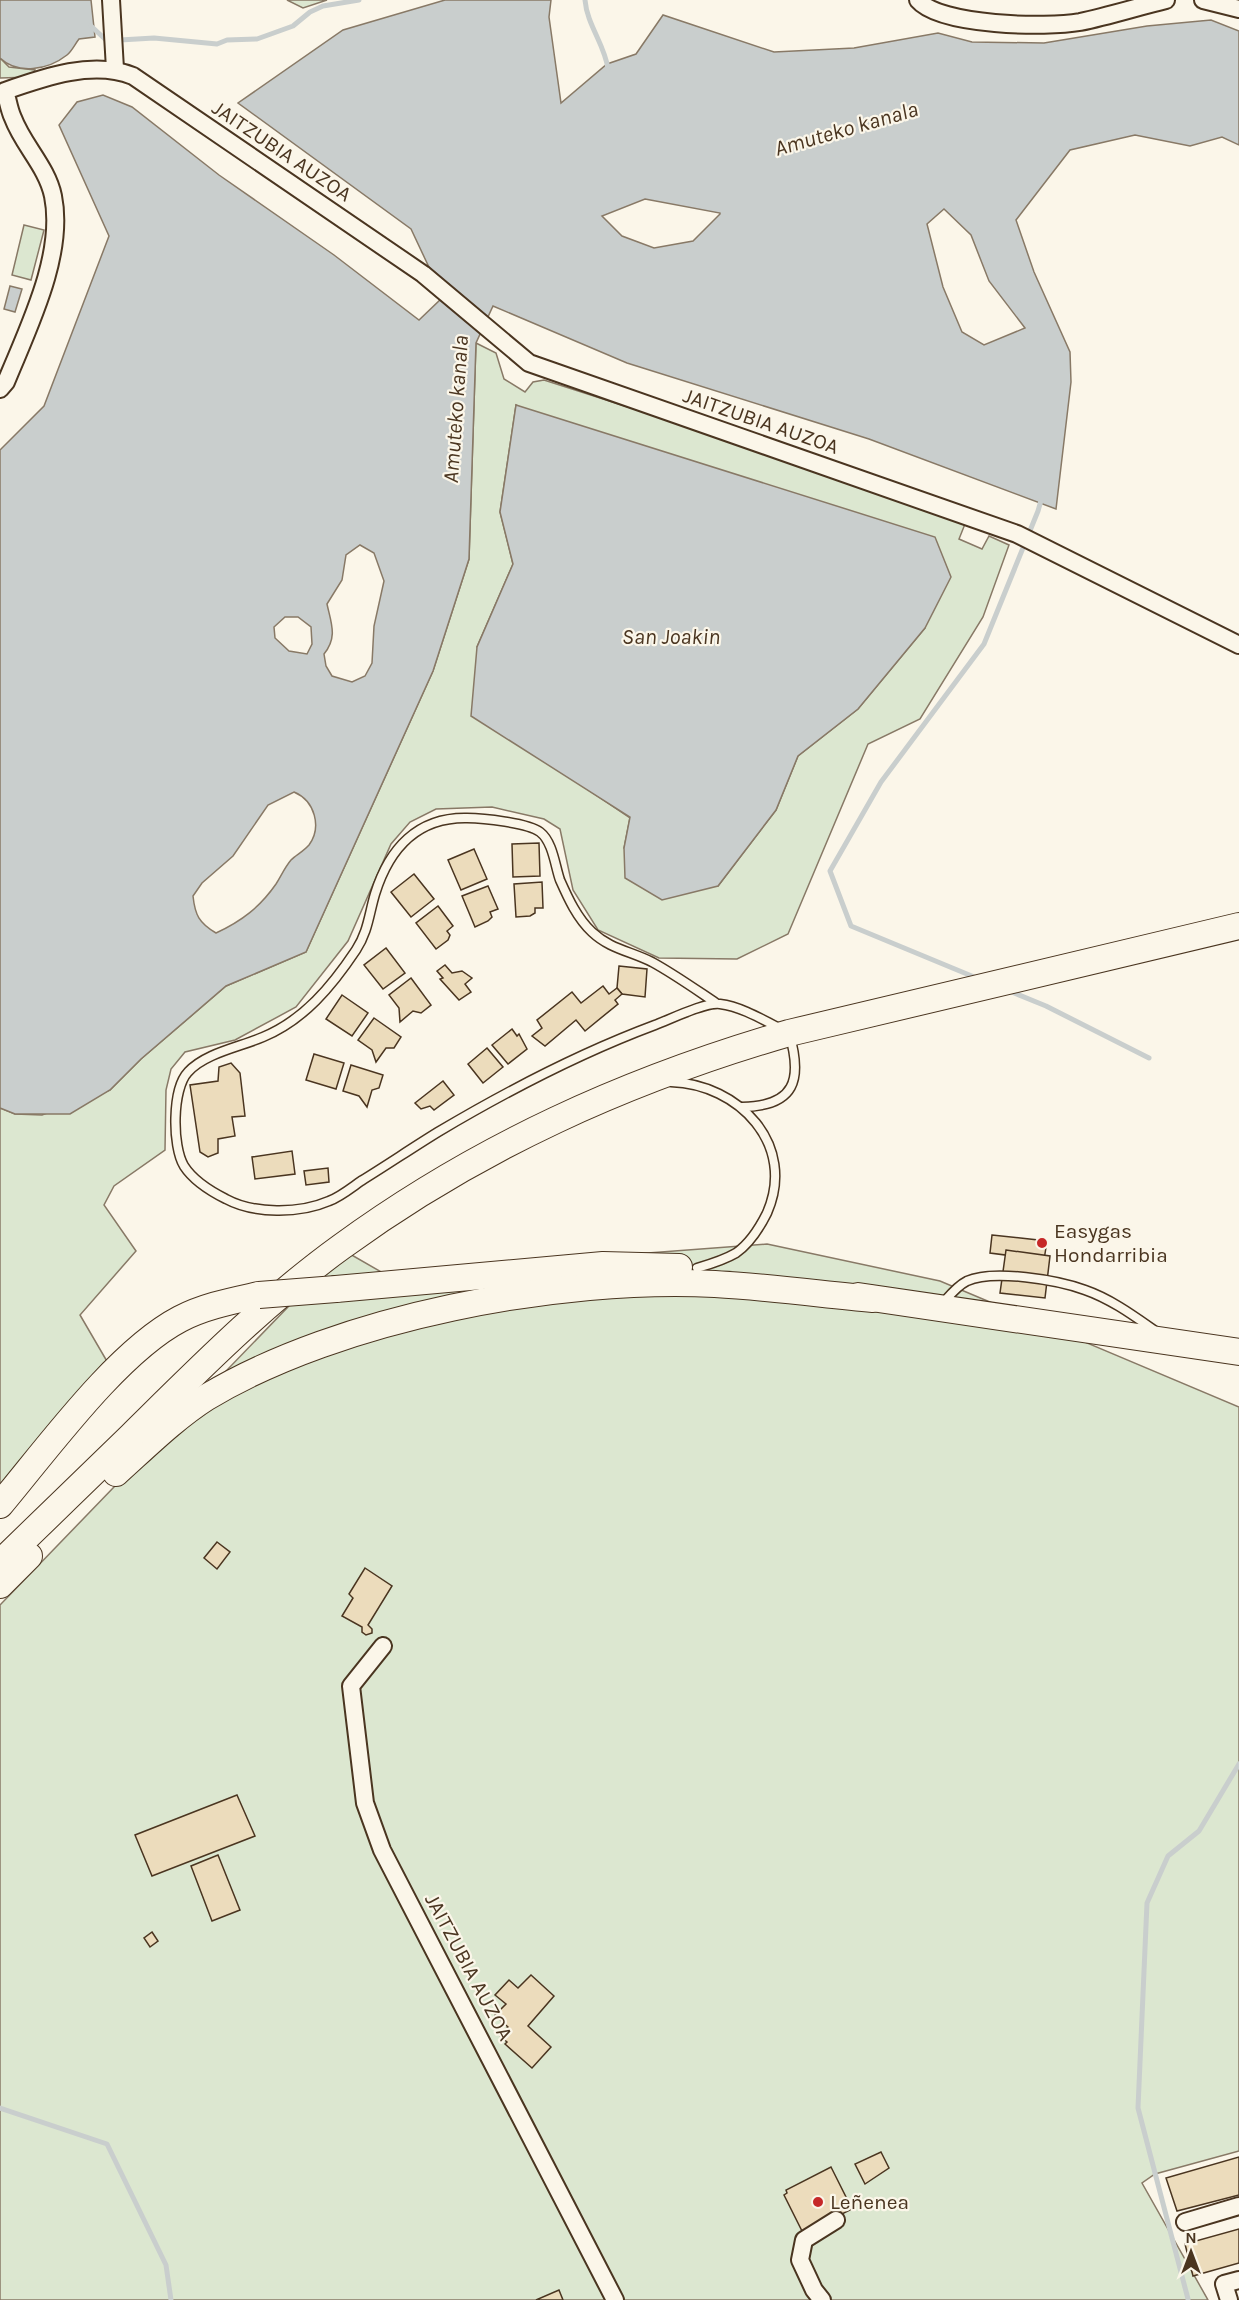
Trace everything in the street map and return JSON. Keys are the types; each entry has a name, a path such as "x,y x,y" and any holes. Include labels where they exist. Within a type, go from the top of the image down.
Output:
{"main road":[{"path":"0,1563 226,1341 349,1242 448,1176 562,1115 643,1081 789,1033 1239,926"},
{"path":"0,1505 83,1406 147,1341 180,1319 214,1304 259,1295 603,1265 697,1268 873,1299 1239,1352"},
{"path":"0,1585 76,1508 165,1429 205,1398 257,1370 372,1329 458,1307 530,1295 631,1284 714,1284 873,1299"},
{"path":"76,1508 130,1436"}],"street":[{"path":"111,0 115,69"},
{"path":"920,2 940,14 1004,24 1040,24 1078,22 1166,0"},
{"path":"1203,0 1239,9"},
{"name":"JAITZUBIA AUZOA","path":"0,389 6,382 6,369 35,309 55,243 53,196 40,163 13,119 3,90 96,68 115,69 143,83 423,274 529,363 1017,534 1239,645"},
{"name":"JAITZUBIA AUZOA","path":"383,1646 351,1686 368,1812 382,1850 615,2300"},
{"path":"1185,2222 1239,2206"},
{"path":"822,2300 814,2290 800,2260 804,2240 836,2220"},
{"path":"1229,2300 1224,2284 1239,2280"}],"lane":[{"path":"716,1003 598,1046 439,1131 330,1201 309,1207 268,1210 245,1208 203,1185 184,1166 176,1121 178,1088 184,1075 196,1064 267,1035 294,1021 313,1005 357,948 371,920 374,897 384,870 408,838 416,830 430,824 467,818 529,826 539,831 547,839 560,880 573,907 588,929 610,946 650,961 716,1003 743,1010 789,1033 796,1056 793,1087 783,1097 760,1106 742,1107"},
{"path":"643,1081 683,1082 729,1097 742,1107 767,1142 775,1170 774,1198 761,1226 738,1252 720,1261 697,1268"},
{"path":"939,1308 954,1290 967,1281 989,1276 1056,1283 1086,1290 1121,1307 1172,1342"}],"green space":[{"path":"287,0 327,0 303,8"},
{"path":"0,58 9,67 35,70 33,77 0,78"},
{"path":"24,225 44,230 31,280 12,275"},
{"path":"476,343 496,353 504,379 525,392 533,382 544,380 821,469 965,524 959,539 982,549 989,536 1009,545 983,617 920,719 868,744 788,934 737,959 659,958 598,930 573,890 560,829 544,819 492,807 436,809 410,822 391,844 348,941 296,1007 235,1040 185,1052 171,1069 166,1090 165,1150 114,1186 104,1205 136,1251 80,1315 108,1363 0,1489 0,1108 15,1114 42,1115 110,1090 141,1059 226,986 306,952 433,671 469,559","holes":["516,405 925,628 858,709 798,756 776,810 718,886 624,848 630,818 584,787 477,647 513,564 500,512"]},
{"path":"767,1244 940,1281 1239,1407 1239,2151 1155,2174 1142,2183 1208,2300 0,2300 0,1605 343,1250 383,1273"}],"water":[{"path":"0,0 91,0 95,37 79,39 67,55 51,64 33,68 15,67 0,58"},
{"name":"Amuteko kanala","path":"445,0 551,0 549,17 561,103 607,64 636,54 663,15 774,52 854,48 938,33 972,42 1044,43 1147,26 1211,20 1239,31 1239,145 1222,137 1190,146 1135,135 1070,150 1016,220 1034,272 1070,352 1071,382 1056,509 869,439 627,363 493,306 476,343 469,559 433,671 306,952 226,986 141,1059 110,1090 70,1114 15,1114 0,1108 0,450 44,406 109,236 59,125 77,102 103,95 132,107 219,175 334,255 419,320 443,297 411,229 238,103 343,30","holes":["645,199 720,213 693,241 654,248 622,236 602,216","944,209 971,235 989,281 1025,328 984,345 962,332 943,287 927,224","360,545 374,553 384,581 374,626 372,663 365,676 352,682 332,676 326,666 324,654 332,636 332,624 327,604 342,580 346,555","285,617 298,617 311,627 312,644 307,654 289,651 275,638 274,627","294,792 307,802 316,823 309,845 291,860 264,900 234,924 216,933 199,918 193,896 202,883 233,856 268,805"]},
{"path":"10,286 22,289 15,312 4,309"},
{"name":"San Joakin","path":"516,405 935,537 951,577 925,628 858,709 798,756 776,810 718,886 662,900 625,878 624,848 630,817 471,716 477,647 513,564 500,512"}],"building":[{"path":"539,843 540,876 513,877 512,844"},
{"path":"474,849 487,879 461,890 448,860"},
{"path":"414,874 434,899 411,917 391,892"},
{"path":"542,882 543,908 535,908 535,913 530,916 516,917 514,884"},
{"path":"488,886 498,909 490,912 492,917 488,921 475,927 462,896"},
{"path":"438,906 453,926 447,931 450,935 448,940 436,949 416,923"},
{"path":"386,948 405,973 383,989 364,965"},
{"path":"445,965 452,973 462,971 472,978 465,984 471,992 459,1000 440,979 443,978 437,971"},
{"path":"619,966 647,969 645,997 622,994 617,988"},
{"path":"411,978 431,1005 421,1013 413,1011 400,1022 399,1008 389,995"},
{"path":"603,986 609,994 617,988 622,994 615,1000 618,1004 585,1031 576,1020 545,1046 532,1036 542,1028 537,1020 572,992 581,1003"},
{"path":"342,995 368,1013 352,1036 326,1019"},
{"path":"374,1018 401,1037 394,1048 386,1048 376,1062 372,1050 358,1040"},
{"path":"512,1029 517,1036 519,1034 527,1049 508,1064 492,1045"},
{"path":"487,1048 503,1067 483,1083 468,1064"},
{"path":"314,1054 344,1063 336,1089 306,1080"},
{"path":"231,1063 240,1073 245,1116 232,1117 235,1136 218,1139 218,1153 208,1157 200,1152 190,1085 218,1081 219,1067"},
{"path":"351,1065 383,1075 379,1088 372,1090 367,1107 359,1096 343,1091"},
{"path":"443,1081 454,1095 434,1110 430,1106 421,1109 415,1103"},
{"path":"292,1151 295,1174 255,1179 252,1157"},
{"path":"328,1168 329,1182 306,1185 304,1171"},
{"path":"992,1235 1047,1241 1044,1260 990,1253"},
{"path":"1006,1250 1050,1256 1045,1298 1000,1293"},
{"path":"217,1542 230,1552 217,1569 204,1558"},
{"path":"365,1568 392,1586 368,1625 372,1633 366,1635 362,1632 362,1627 342,1616 353,1598 349,1594"},
{"path":"237,1795 255,1836 152,1876 135,1835"},
{"path":"218,1855 240,1910 212,1921 191,1866"},
{"path":"152,1932 158,1941 150,1947 144,1938"},
{"path":"531,1975 554,1996 528,2026 551,2047 532,2068 505,2044 507,2042 500,2036 508,2027 495,2015 506,2004 495,1995 509,1980 518,1988"},
{"path":"881,2152 889,2168 865,2184 855,2164"},
{"path":"1239,2157 1239,2195 1177,2211 1166,2178"},
{"name":"Leñenea","path":"831,2167 852,2209 808,2231 806,2229 802,2231 784,2195 787,2193 786,2190"},
{"path":"1239,2229 1239,2263 1193,2276 1185,2244"},
{"path":"559,2290 563,2300 536,2300"}],"waterway":[{"path":"120,40 154,38 217,44 227,40 257,39 293,26 310,12 323,6 359,0"},
{"path":"585,0 586,9 608,69"},
{"path":"91,26 106,40"},
{"path":"979,979 851,926 830,871 881,782 984,644 1042,497"},
{"path":"1007,990 1046,1006 1149,1058"},
{"path":"1188,2299 1138,2108 1147,1903 1168,1856 1199,1831 1239,1764"},
{"path":"0,2108 107,2144 166,2265 171,2300"}],"place":[{"name":"Easygas Hondarribia","path":"1042,1243"},
{"name":"Leñenea","path":"818,2202"}]}
